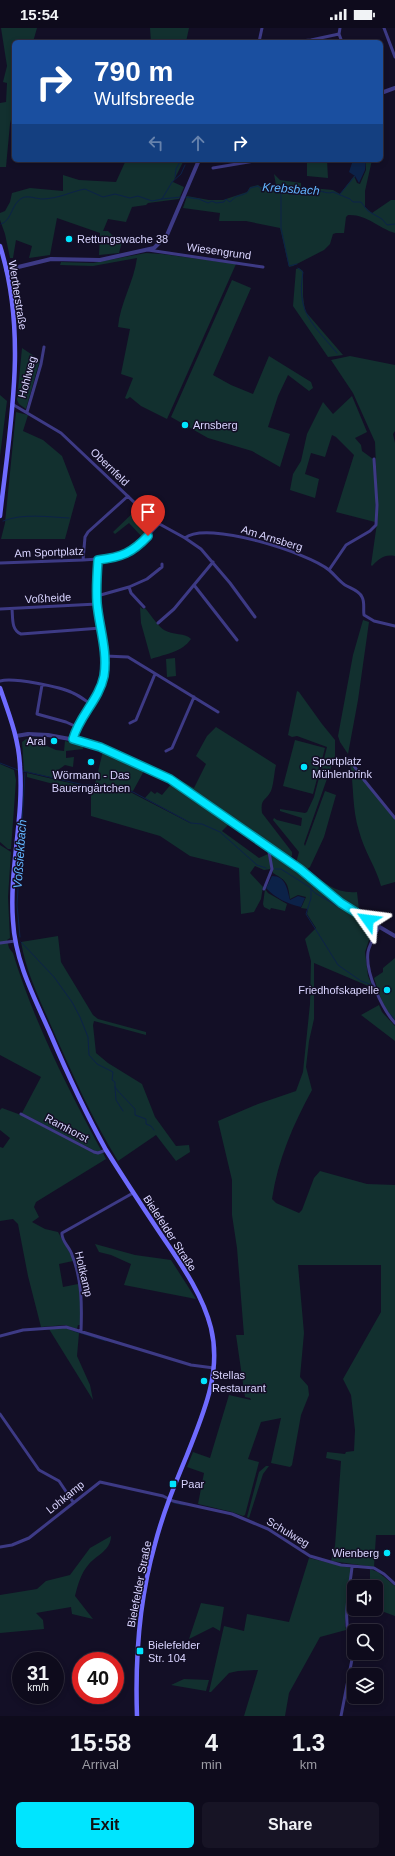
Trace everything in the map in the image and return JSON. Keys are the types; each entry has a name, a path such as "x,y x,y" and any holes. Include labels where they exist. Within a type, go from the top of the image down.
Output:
{"main road":[{"name":"Wertherstraße","path":"0,246 4,270 11,293 16,335 12,404 0,516"},
{"path":"0,688 16,736"},
{"name":"Bielefelder Straße","path":"16,736 21,771 12,897 15,941 22,968 81,1103 106,1150 198,1294 211,1329 214,1368 205,1409 169,1499 153,1550 142,1604 136,1670 137,1716"}],"street":[{"path":"259,40 262,28"},
{"path":"340,28 339,34 341,40"},
{"path":"384,28 395,56"},
{"path":"311,40 339,34"},
{"path":"383,92 395,88"},
{"path":"4,270 51,259 96,260 148,250 159,244 167,235 198,162"},
{"path":"213,168 249,162"},
{"name":"Wiesengrund","path":"148,250 263,267"},
{"name":"Hohlweg","path":"27,412 41,364 44,347"},
{"name":"Obernfeld","path":"12,404 65,437 159,524 185,538 201,549 213,562 255,617"},
{"path":"329,570 346,545 376,525 377,505 374,459"},
{"path":"83,560 85,537 88,532 128,496"},
{"name":"Am Sportplatz","path":"0,563 98,560 113,558 128,553 137,547 159,524"},
{"name":"Am Arnsberg","path":"185,538 193,533 202,532 241,537 296,552 329,570 345,585 362,595 364,615 374,621 395,626"},
{"path":"73,739 77,727 97,697 104,678 105,656 97,604 98,560"},
{"path":"158,623 174,609 213,562"},
{"path":"97,596 129,587 147,579 162,567 162,564"},
{"path":"194,585 236,640"},
{"path":"129,587 130,592 144,607"},
{"name":"Voßheide","path":"0,609 97,604"},
{"path":"12,609 14,627 17,632 21,634 101,628"},
{"path":"105,656 128,657 218,712"},
{"path":"130,723 136,720 155,674"},
{"path":"0,681 12,681 58,688 74,694 92,705"},
{"path":"42,685 37,714 66,722 77,727"},
{"path":"166,751 172,748 194,698"},
{"path":"16,736 28,734 48,735 73,739 100,747 170,779 303,871 349,909 395,936"},
{"path":"349,759 395,818"},
{"path":"264,889 272,868 268,852 270,849"},
{"path":"379,927 370,947 368,961 383,1008 395,1023"},
{"path":"0,943 15,941"},
{"name":"Ramhorst","path":"21,1114 94,1152 98,1153 106,1150"},
{"name":"Holtkamp","path":"81,1331 82,1305 78,1278 72,1254 62,1238 62,1233 133,1193"},
{"path":"0,1336 36,1328 66,1327 190,1365 214,1368"},
{"path":"0,1414 39,1470 58,1481 73,1502"},
{"name":"Lohkamp","path":"0,1547 12,1545 24,1540 100,1482 163,1496 169,1499"},
{"name":"Schulweg","path":"169,1499 232,1514 268,1529 314,1558 352,1567 374,1568 384,1574 395,1584"},
{"path":"347,1627 346,1623 352,1567"},
{"path":"341,1716 352,1660"}],"green space":[{"path":"1,28 37,28 34,40 12,40 12,116 6,167 0,167 0,103 6,102 7,83 3,82 7,66"},
{"path":"150,28 189,28 186,40 151,40"},
{"path":"125,162 183,162 173,182 184,187 179,199 148,203 146,205 132,207 126,222 108,219 103,231 108,231 122,242 119,253 99,255 100,233 57,218 50,255 29,258 32,246 16,240 13,258 10,258 5,234 0,220 0,213 5,211 10,202 12,193 30,188 63,191 63,175 79,180 116,182"},
{"path":"307,162 327,162 328,178 307,176"},
{"path":"366,162 372,162 365,191 365,207 372,213 391,200 395,200 395,233 367,219 355,215 348,215 346,217 344,233 333,234 330,244 324,250 289,267 280,228 246,221 219,221 220,213 183,208 187,196 209,200 223,200 247,192 250,187 258,185 261,187 268,185 273,187 276,185 274,174 280,180 301,183 301,187 333,190 340,194 354,176 357,183 360,184 366,170"},
{"path":"146,253 236,264 167,419 141,406 130,397 127,399 125,398 133,378 121,374 130,329 118,327 121,309 133,276 137,258 93,266 60,265 61,262 93,263"},
{"path":"299,268 303,271 303,296 305,311 343,355 328,357 293,306 296,269"},
{"path":"232,280 251,288 213,375 231,385 253,394 269,356 311,382 313,388 309,391 288,375 278,396 268,427 290,434 280,467 252,451 208,438 171,417"},
{"path":"22,348 40,360 26,409 19,404 17,400"},
{"path":"350,356 395,365 395,431 393,434 395,443 395,556 382,558 372,566 378,516 375,442 353,393 331,360"},
{"path":"0,395 7,401 0,456"},
{"path":"352,396 367,432 355,438 361,445 362,451 373,459 376,493 375,522 336,512 354,455 336,437 332,435 325,457 311,453 305,474 319,479 315,498 290,490 293,474 301,461 307,434 323,402 333,414"},
{"path":"16,412 28,415 23,431 43,440 62,456 77,495 65,539 1,539 5,523"},
{"path":"138,508 154,526 143,538 129,523 115,534 113,532"},
{"path":"140,607 143,609 145,608 156,623 164,630 189,637 191,639 178,650 151,659 141,623"},
{"path":"363,620 369,622 358,700 348,754 338,736 353,655"},
{"path":"175,658 176,676 167,677 166,659"},
{"path":"297,691 335,740 335,756 304,844 305,846 325,791 336,795 324,837 310,867 306,870 296,863 299,852 273,820 274,818 301,826 302,818 280,811 280,809 305,813 307,812 314,797 327,747 297,736 292,737 288,735"},
{"path":"216,727 276,765 272,788 263,802 262,813 292,852 292,856 289,858 179,782 180,780 194,788 206,764 196,756 207,736"},
{"path":"37,737 36,741 56,750 64,751 65,741 83,745 83,749 66,751 66,758 74,757 73,767 65,765 58,770 63,780 24,771 22,742 26,739"},
{"name":"Sportplatz Mühlenbrink","path":"295,740 325,748 313,794 283,786"},
{"path":"103,751 145,769 133,791 95,784"},
{"path":"350,763 395,819 395,882 381,886 361,838 355,814"},
{"path":"0,764 14,770 16,780 11,849 8,849 0,842"},
{"path":"27,773 83,786 97,785 117,788 132,793 192,823 145,798 151,791 155,794 157,792 162,795 172,783 229,824 222,831 259,858 268,854 271,869 264,870 255,866 250,873 263,887 261,899 254,912 241,914 239,868 190,856 160,836 91,816 91,794 27,777"},
{"path":"0,845 11,852 8,897 10,938 7,940 9,948 13,953 21,978 52,1054 101,1150 97,1152 22,1113 41,1077 0,1055"},
{"path":"270,853 299,873 338,906 373,928 365,952 368,976 373,988 314,963 314,1019 309,1041 306,1067 312,1090 282,1156 272,1199 276,1203 299,1213 302,1210 314,1178 320,1171 367,1184 395,1185 395,1535 376,1535 374,1567 331,1561 335,1546 341,1461 326,1458 327,1452 345,1454 346,1452 354,1451 355,1430 351,1395 343,1379 381,1312 381,1265 298,1265 304,1333 300,1377 308,1386 309,1395 301,1415 292,1465 290,1467 271,1463 281,1418 261,1422 248,1459 259,1462 245,1515 243,1516 198,1504 204,1473 187,1467 193,1452 210,1458 229,1395 251,1400 250,1398 245,1397 236,1335 244,1335 237,1248 232,1215 232,1180 218,1121 258,1104 296,1091 303,1072 310,1004 311,961 305,939 316,928 307,914 308,909 301,908 306,897 298,895 290,899 286,883 273,873"},
{"path":"310,871 331,887 343,891 357,892 359,910 376,923 341,899 309,872"},
{"path":"265,889 268,893 287,904 285,911 271,908 270,910 264,907"},
{"path":"58,936 61,962 93,1015 98,1019 146,1032 146,1035 94,1021 93,1025 96,1053 108,1063 142,1084 155,1117 176,1146 189,1145 190,1152 176,1161 156,1135 118,1161 91,1112 43,1007 23,953 21,942"},
{"path":"395,958 395,1021 383,1005 374,978 383,972 383,968"},
{"path":"379,1005 382,1012 395,1026 395,1041 361,1015"},
{"path":"2,1108 21,1115 93,1153 103,1153 106,1159 36,1202 34,1207 39,1217 32,1222 45,1229 58,1232 71,1255 73,1261 59,1264 63,1287 78,1284 81,1305 80,1325 78,1325 77,1329 65,1325 41,1327 28,1276 18,1224 13,1219 0,1221 0,1147 3,1148 10,1138 0,1130 0,1110"},
{"path":"95,1244 135,1255 171,1260 196,1299 124,1285 131,1264 111,1255 99,1252"},
{"path":"65,1328 79,1333 77,1356 90,1385 93,1400 49,1329"},
{"path":"266,1466 269,1466 263,1474 249,1518 247,1517 259,1472"},
{"path":"111,1536 109,1545 106,1549 89,1564 84,1571 75,1596 93,1619 72,1614 71,1607 36,1613 43,1620 44,1629 0,1633 0,1595 37,1589 46,1581 70,1575 90,1548"},
{"path":"309,1558 351,1568 350,1580 347,1580 346,1630 320,1637 289,1693 285,1716 244,1716 258,1670 229,1673 211,1692 209,1692 224,1626 244,1631 247,1614 289,1622"},
{"path":"370,1569 378,1572 395,1586 395,1616 383,1612 383,1580 370,1580"},
{"path":"201,1603 224,1607 220,1631 213,1627 189,1639"},
{"path":"184,1679 209,1680 206,1691 171,1685"}],"water":[{"path":"352,162 366,162 365,170 359,183 355,176 349,172"},
{"path":"272,876 280,878 283,881 287,888 290,900 298,896 305,898 301,907 282,900 273,895 266,888"}],"waterway":[{"path":"175,177 176,169 180,162"},
{"path":"1,224 7,220 18,201 24,197 43,199 85,189 103,197 115,194 130,198 138,196 152,201 162,199 172,182 181,174 185,165"},
{"path":"340,194 355,176"},
{"name":"Krebsbach","path":"185,197 199,199 208,203 212,201 216,203 224,202 226,199 230,202 236,197 247,193 250,188 258,186 261,189 268,185 272,188 276,186 314,192 333,192 350,199 353,202 361,202 368,211 382,219 387,225 395,224"},
{"path":"281,188 281,228 289,266 297,264"},
{"path":"162,199 181,197"},
{"path":"298,268 303,272 301,286 302,298 308,317 337,353"},
{"path":"3,521 27,516 69,518"},
{"path":"0,763 18,770"},
{"path":"23,771 84,785 104,785 133,792 191,823 202,824 220,832 257,865 266,868"},
{"name":"Voßsiekbach","path":"20,937 17,905 25,773"},
{"path":"275,869 281,869 311,888 311,898 306,914 338,965 361,981 372,985"},
{"path":"311,889 315,893 372,926"},
{"name":"Voßsiekbach","path":"21,942 54,977 72,1002 88,1037 89,1055 97,1064 113,1072 112,1080 115,1082 115,1087 135,1109 135,1115 146,1119 146,1124 151,1126 154,1130"},
{"path":"390,1014 395,1019"},
{"name":"Voßsiekbach","path":"115,1087 116,1100 123,1111"},
{"path":"74,1331 106,1341"},
{"path":"174,1503 184,1505"}],"place":[{"name":"Rettungswache 38","path":"69,239"},
{"name":"Arnsberg","path":"185,425"},
{"name":"Aral","path":"54,741"},
{"name":"Wörmann - Das Bauerngärtchen","path":"91,762"},
{"name":"Sportplatz Mühlenbrink","path":"304,767"},
{"name":"Friedhofskapelle","path":"387,990"},
{"name":"Stellas Restaurant","path":"204,1381"},
{"name":"Paar","path":"173,1484"},
{"name":"Wienberg","path":"387,1553"},
{"name":"Bielefelder Str. 104","path":"140,1651"}],"route":[{"path":"148,536 137,547 128,553 113,558 98,560 96,585 97,604 104,642 104,678 97,697 77,727 73,739 100,747 170,779 300,869 341,903 368,920"}]}
